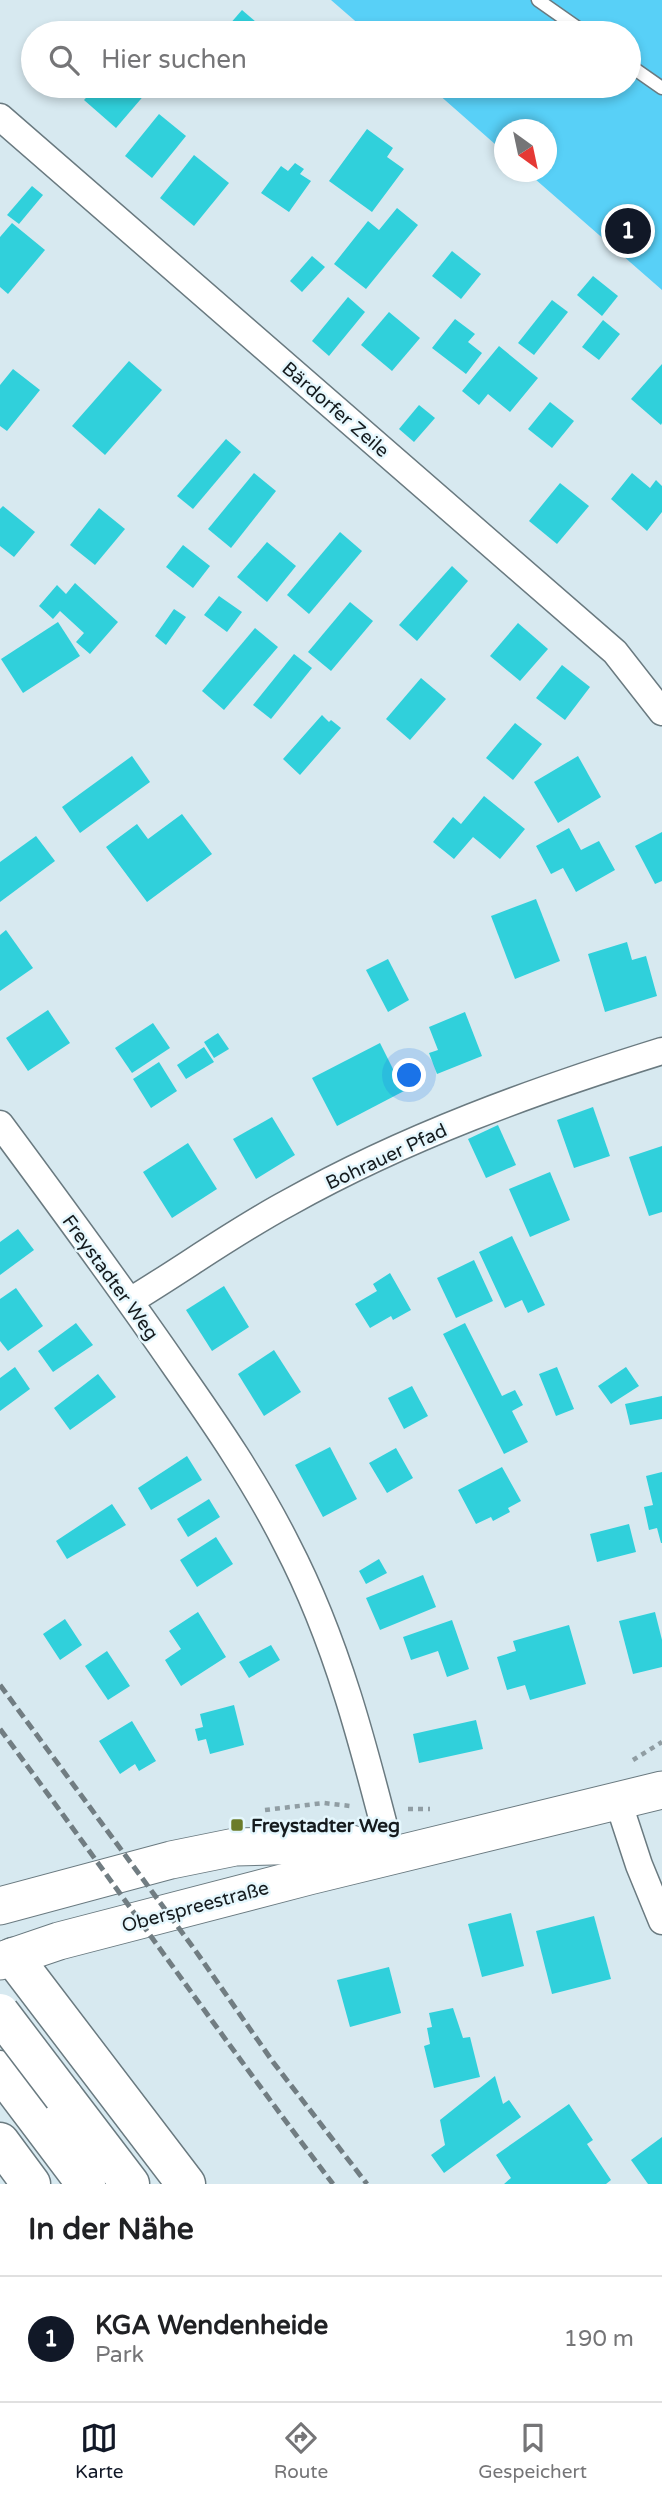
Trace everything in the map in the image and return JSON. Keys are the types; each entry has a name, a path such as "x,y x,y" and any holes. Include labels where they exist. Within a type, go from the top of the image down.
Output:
{"highway":[{"path":"4,1952 186,2184"},
{"path":"0,2013 86,2184"},
{"path":"0,2070 47,2104 130,2184"},
{"path":"0,2142 31,2184"}],"main road":[{"name":"Oberspreestraße","path":"4,1952 59,1941 662,1790"},
{"path":"0,1906 171,1860 235,1847 351,1844 392,1857"}],"street":[{"name":"Bärdorfer Zeile","path":"0,117 615,652 662,712"},
{"name":"Bohrauer Pfad","path":"130,1301 288,1203 422,1136 581,1076 662,1051"},
{"name":"Freystadter Weg","path":"0,1124 130,1301 235,1452 288,1545 324,1625 356,1724 392,1857"},
{"path":"618,1801 639,1865 662,1921"}],"lane":[{"path":"538,0 567,21"},
{"path":"641,73 662,88"}],"shaded area":[{"path":"331,0 662,0 662,290 538,182 557,182 557,119 494,119 494,143 443,98 641,98 641,21 355,21"}],"building":[{"path":"242,10 255,21 232,21"},
{"path":"86,98 142,98 116,128 84,100"},
{"path":"159,114 186,136 152,178 125,156"},
{"path":"367,129 393,148 387,157 404,169 372,212 329,181"},
{"path":"194,155 229,183 194,226 160,198"},
{"path":"295,163 304,169 300,174 311,181 289,212 261,193 281,166 288,171"},
{"path":"32,186 43,195 19,224 7,215"},
{"path":"397,208 418,225 366,289 334,264 368,221 379,230"},
{"path":"12,223 45,250 8,294 0,287 0,237"},
{"path":"452,251 481,274 461,299 432,276"},
{"path":"312,256 325,267 302,292 290,281"},
{"path":"593,276 618,296 602,316 577,295"},
{"path":"348,297 365,312 329,356 312,341"},
{"path":"552,300 568,312 534,355 518,343"},
{"path":"389,312 420,338 392,371 361,345"},
{"path":"455,319 475,334 468,342 482,353 466,374 432,348"},
{"path":"603,320 620,334 599,360 582,347"},
{"path":"499,346 538,378 510,412 488,394 479,405 462,391"},
{"path":"129,361 162,390 105,455 72,426"},
{"path":"662,364 662,423 661,425 631,399"},
{"path":"13,369 40,390 7,431 0,426 0,385"},
{"path":"550,402 574,421 552,448 528,429"},
{"path":"419,405 435,418 414,442 399,429"},
{"path":"226,439 241,452 193,509 177,496"},
{"path":"254,473 276,491 231,548 208,529"},
{"path":"632,473 650,488 656,480 662,486 662,512 647,531 611,499"},
{"path":"560,483 589,506 557,544 529,521"},
{"path":"3,506 35,532 14,557 0,546 0,509"},
{"path":"99,508 125,529 95,565 70,545"},
{"path":"340,532 362,551 309,614 287,595"},
{"path":"267,542 296,566 267,602 237,577"},
{"path":"183,545 210,566 193,588 166,567"},
{"path":"452,566 468,581 417,641 399,625"},
{"path":"75,583 118,622 90,654 76,642 84,633 60,611 53,619 39,606 57,585 66,594"},
{"path":"219,596 242,612 227,632 204,615"},
{"path":"350,602 373,621 331,671 308,652"},
{"path":"174,609 186,617 166,645 155,636"},
{"path":"58,622 80,656 23,693 1,659"},
{"path":"518,623 548,649 520,681 490,656"},
{"path":"255,628 278,647 224,710 202,691"},
{"path":"294,654 312,668 271,719 253,705"},
{"path":"562,665 590,687 565,720 536,698"},
{"path":"421,678 446,699 410,740 386,719"},
{"path":"322,715 341,728 300,775 283,759"},
{"path":"515,723 542,744 513,780 486,758"},
{"path":"132,756 150,782 80,833 62,807"},
{"path":"578,756 601,797 558,823 534,782"},
{"path":"484,796 525,829 500,859 473,837 454,859 433,842 453,817 461,824"},
{"path":"182,814 212,854 147,902 106,847 137,824 148,839"},
{"path":"569,828 581,850 599,841 615,870 576,892 563,868 551,874 536,846"},
{"path":"662,832 662,881 655,884 635,846"},
{"path":"36,836 55,861 0,902 0,862"},
{"path":"536,899 560,961 515,979 491,916"},
{"path":"6,930 33,968 0,991 0,935"},
{"path":"627,942 632,960 646,956 657,996 605,1012 588,954"},
{"path":"388,959 409,1000 388,1012 366,970"},
{"path":"48,1010 70,1043 28,1071 6,1038"},
{"path":"465,1012 482,1056 437,1074 429,1053 438,1050 429,1027"},
{"path":"153,1023 170,1048 132,1073 115,1048"},
{"path":"218,1033 229,1049 214,1058 204,1042"},
{"path":"380,1043 404,1091 337,1126 312,1078"},
{"path":"204,1047 214,1062 186,1079 177,1065"},
{"path":"159,1062 177,1091 151,1108 133,1079"},
{"path":"593,1107 610,1156 574,1168 557,1120"},
{"path":"272,1117 295,1155 256,1179 233,1139"},
{"path":"498,1125 516,1165 486,1178 468,1139"},
{"path":"188,1143 217,1189 172,1218 143,1172"},
{"path":"662,1146 662,1212 649,1216 629,1157"},
{"path":"550,1172 570,1220 530,1237 509,1189"},
{"path":"18,1229 34,1250 0,1275 0,1242"},
{"path":"512,1236 545,1305 528,1313 522,1300 505,1308 479,1252"},
{"path":"474,1260 493,1301 456,1318 437,1278"},
{"path":"390,1273 411,1310 393,1320 391,1316 370,1328 355,1304 377,1291 373,1284"},
{"path":"224,1286 249,1327 212,1351 186,1310"},
{"path":"16,1288 43,1326 8,1351 0,1341 0,1299"},
{"path":"76,1323 93,1345 53,1372 38,1351"},
{"path":"465,1323 502,1396 515,1390 523,1405 512,1411 528,1442 504,1454 443,1334"},
{"path":"274,1350 301,1392 264,1416 238,1374"},
{"path":"15,1367 30,1389 0,1411 0,1378"},
{"path":"557,1367 574,1409 556,1416 539,1374"},
{"path":"626,1367 639,1386 611,1404 598,1386"},
{"path":"98,1374 116,1397 70,1430 54,1408"},
{"path":"412,1386 428,1416 404,1429 388,1398"},
{"path":"662,1396 662,1419 630,1425 625,1404"},
{"path":"330,1447 357,1499 323,1517 295,1465"},
{"path":"396,1448 413,1478 387,1493 369,1463"},
{"path":"187,1456 202,1480 151,1510 138,1488"},
{"path":"502,1467 521,1501 508,1508 510,1512 493,1521 491,1517 476,1524 458,1490"},
{"path":"662,1472 661,1543 657,1528 649,1530 644,1507 653,1505 646,1476"},
{"path":"209,1499 220,1517 188,1537 177,1519"},
{"path":"112,1504 126,1525 67,1559 56,1541"},
{"path":"629,1524 636,1552 597,1562 590,1534"},
{"path":"216,1537 233,1564 197,1587 180,1560"},
{"path":"379,1559 387,1573 366,1584 359,1571"},
{"path":"423,1575 436,1607 380,1630 366,1598"},
{"path":"198,1612 226,1657 181,1686 165,1660 181,1649 169,1631"},
{"path":"655,1612 662,1640 662,1667 633,1674 619,1621"},
{"path":"65,1619 82,1645 60,1660 43,1634"},
{"path":"452,1620 469,1669 447,1677 438,1651 411,1660 403,1637"},
{"path":"569,1625 586,1684 530,1700 525,1685 507,1690 497,1657 516,1651 513,1641"},
{"path":"271,1645 280,1660 249,1678 239,1662"},
{"path":"107,1651 130,1686 108,1700 85,1666"},
{"path":"234,1705 244,1745 210,1754 206,1739 198,1741 195,1729 203,1727 200,1714"},
{"path":"476,1720 483,1749 419,1763 413,1734"},
{"path":"132,1721 156,1761 139,1771 135,1764 120,1774 99,1741"},
{"path":"511,1913 524,1966 482,1977 468,1924"},
{"path":"594,1916 611,1979 552,1994 536,1931"},
{"path":"389,1967 401,2013 350,2027 337,1980"},
{"path":"453,2008 463,2038 470,2037 480,2077 434,2088 424,2046 430,2044 427,2028 432,2027 429,2013"},
{"path":"495,2076 503,2104 509,2100 521,2117 444,2173 431,2155 445,2145 440,2120"},
{"path":"569,2104 593,2140 587,2144 611,2180 606,2184 504,2184 511,2178 496,2155"},
{"path":"662,2137 662,2184 648,2184 631,2160"}],"railway":[{"path":"0,1685 195,1950 273,2062 367,2184"},
{"path":"0,1729 333,2184"}],"place":[{"name":"KGA Wendenheide","path":"628,231"},
{"name":"Freystadter Weg","path":"237,1825"}]}
